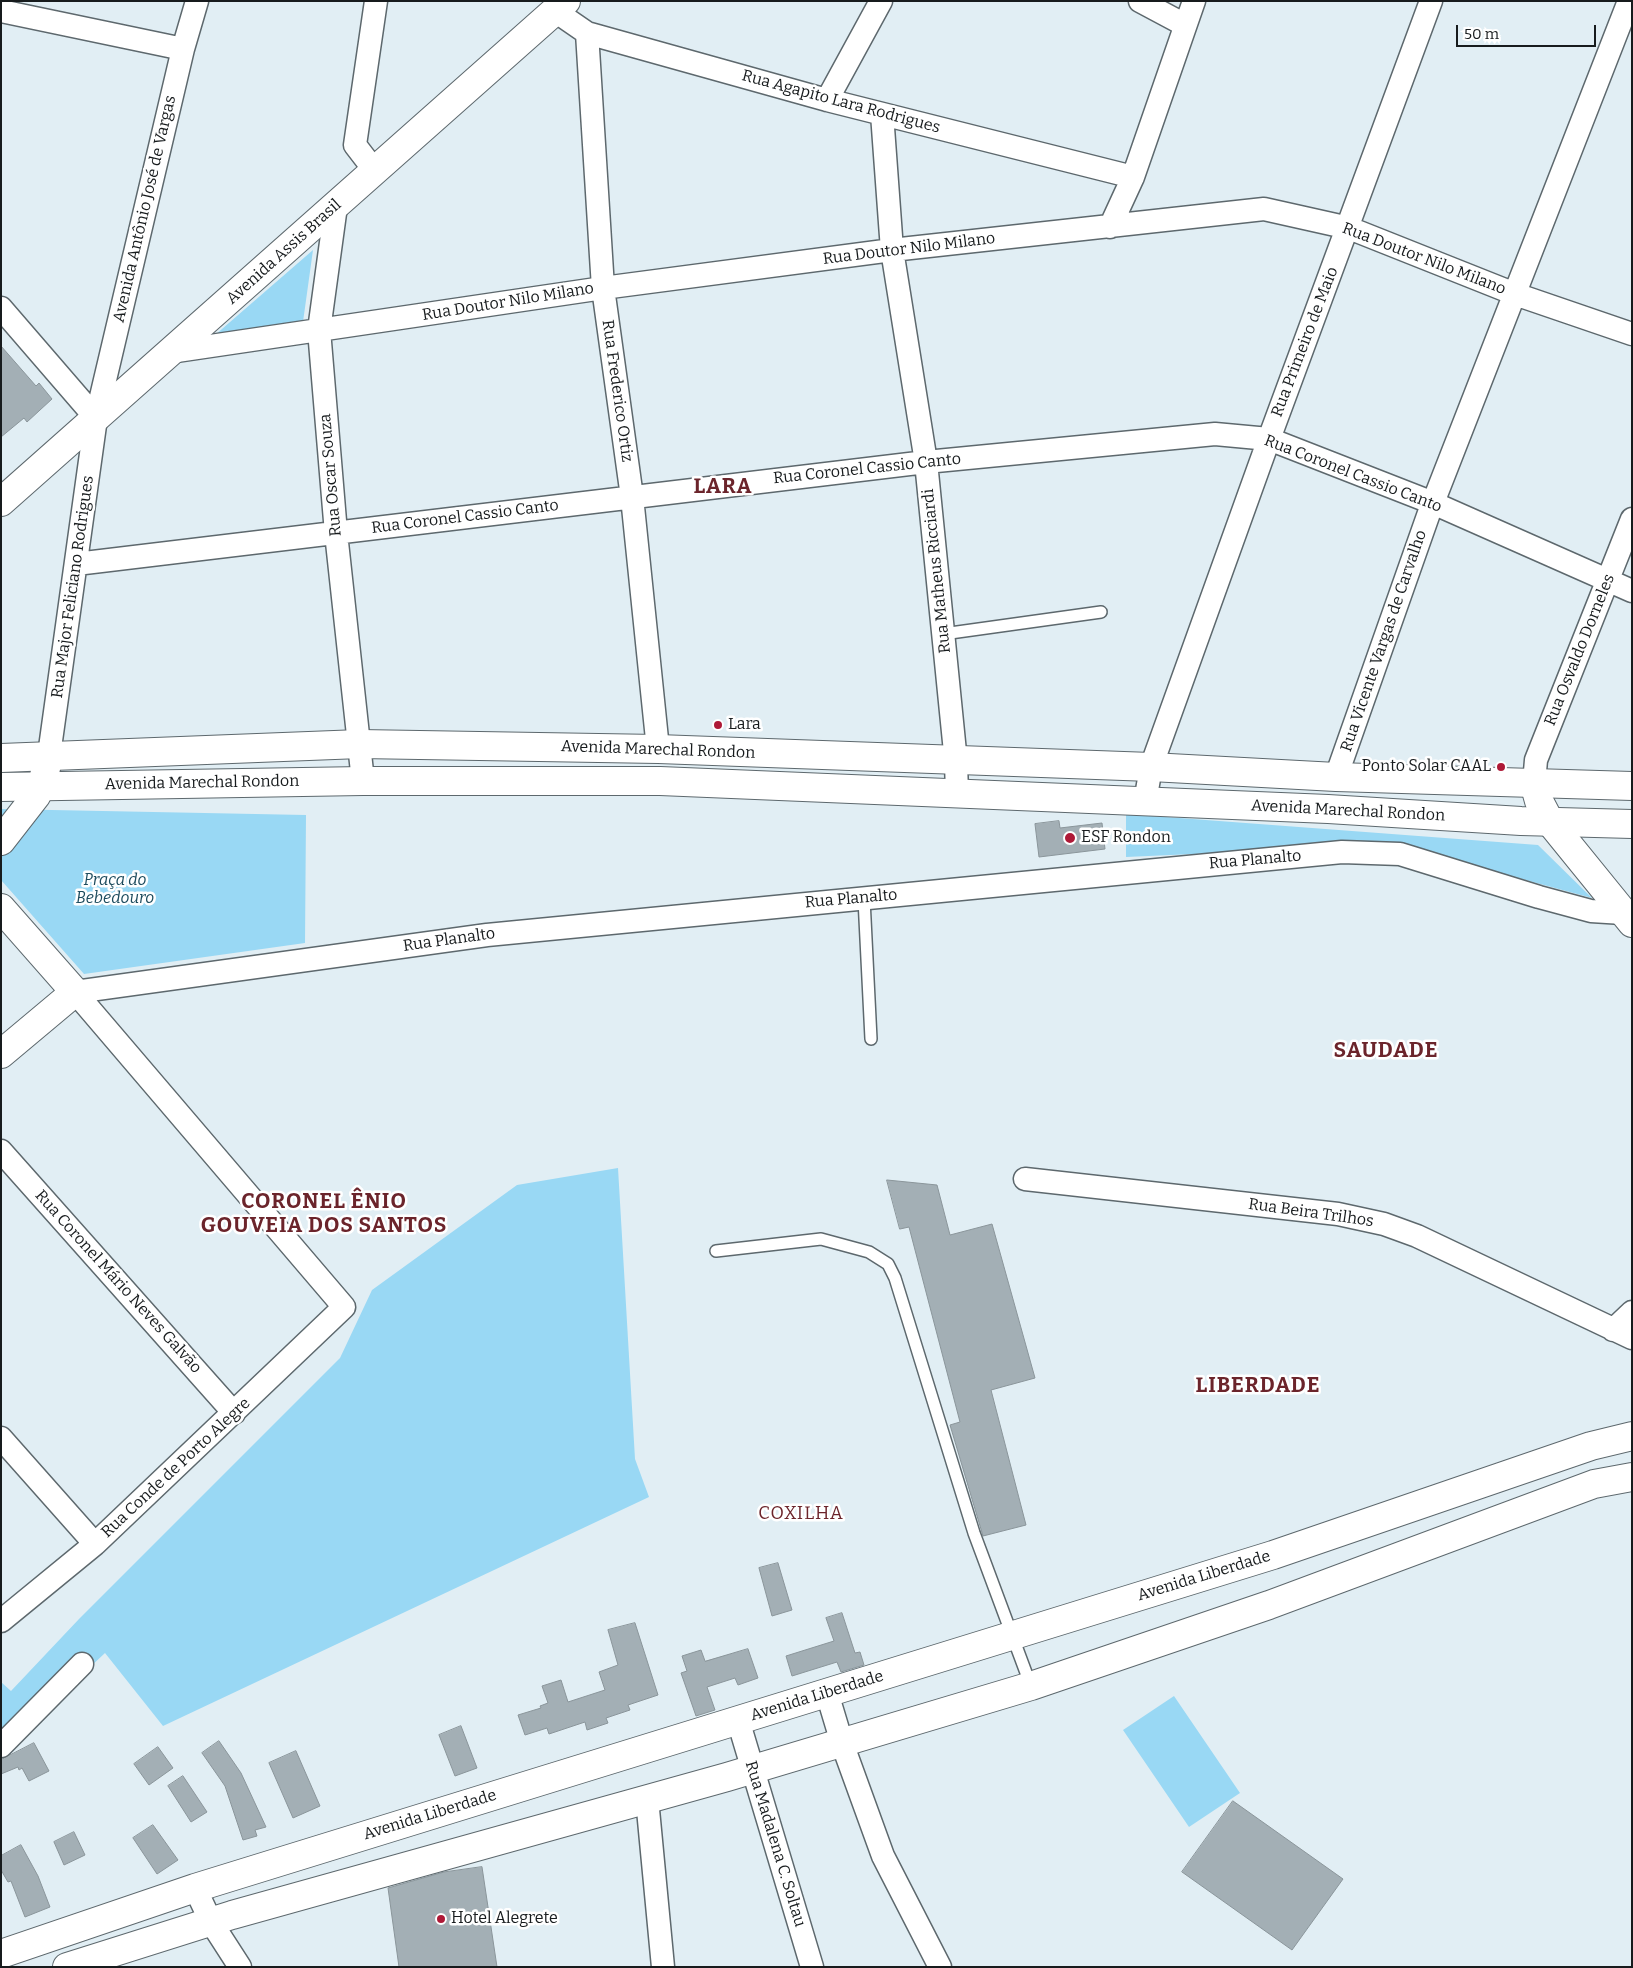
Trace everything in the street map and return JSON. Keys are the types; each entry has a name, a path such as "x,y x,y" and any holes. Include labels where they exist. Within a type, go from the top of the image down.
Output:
{"main road":[{"name":"Avenida Assis Brasil","path":"1,502 561,6"},
{"name":"Avenida Marechal Rondon","path":"1,758 360,744 658,749 956,762 1151,768 1336,778 1632,786"},
{"path":"1,841 29,807 42,785 49,755"},
{"name":"Avenida Marechal Rondon","path":"1,786 363,781 660,781 1328,809 1550,822 1632,824"},
{"path":"1534,783 1539,801 1550,822 1629,916"},
{"path":"1,908 75,992 1,1054"},
{"name":"Avenida Liberdade","path":"1,1954 195,1888 1272,1555 1591,1446 1632,1436"},
{"path":"67,1967 211,1922 752,1769 1031,1686 1269,1605 1594,1484 1632,1477"}],"street":[{"name":"Avenida Antônio José de Vargas","path":"96,418 183,49 197,1"},
{"path":"375,171 356,145 376,1"},
{"path":"827,100 881,1"},
{"path":"1140,1 1185,25"},
{"path":"1110,227 1133,177 1194,1"},
{"name":"Rua Primeiro de Maio","path":"1151,768 1269,438 1349,228 1431,1"},
{"name":"Rua Vicente Vargas de Carvalho","path":"1336,778 1433,503 1629,1"},
{"name":"Rua Agapito Lara Rodrigues","path":"561,6 587,33 827,100 1133,177"},
{"path":"1,11 183,49"},
{"name":"Rua Frederico Ortiz","path":"587,33 603,288 632,497 658,749"},
{"name":"Rua Matheus Ricciardi","path":"882,114 892,250 926,462 956,762"},
{"name":"Rua Oscar Souza","path":"336,206 319,330 336,533 360,744"},
{"name":"Rua Doutor Nilo Milano","path":"170,352 603,288 892,250 1264,209 1349,228 1515,294 1632,334"},
{"path":"1,308 96,418"},
{"name":"Rua Major Feliciano Rodrigues","path":"49,755 96,418"},
{"name":"Rua Coronel Cassio Canto","path":"76,564 926,462 1215,434 1269,438 1433,503 1632,590"},
{"name":"Rua Osvaldo Dorneles","path":"1534,783 1536,760 1632,519"},
{"path":"360,744 363,781"},
{"path":"956,762 957,794"},
{"path":"1145,802 1151,768"},
{"name":"Rua Planalto","path":"75,992 487,935 1342,852 1400,854 1539,897 1591,911 1629,916"},
{"name":"Rua Conde de Porto Alegre","path":"1,1621 95,1544 344,1307 75,992"},
{"name":"Rua Coronel Mário Neves Galvão","path":"1,1150 234,1413"},
{"name":"Rua Beira Trilhos","path":"1026,1179 1338,1214 1384,1224 1418,1236 1622,1334"},
{"path":"1622,1334 1632,1312"},
{"path":"1,1438 95,1544"},
{"path":"1,1746 82,1664"},
{"path":"826,1693 883,1856 940,1967"},
{"name":"Rua Madalena C. Soltau","path":"738,1720 812,1967"},
{"path":"647,1799 663,1967"},
{"path":"195,1888 211,1922 240,1967"}],"lane":[{"path":"943,634 1101,612"},
{"path":"864,899 871,1039"},
{"path":"716,1251 821,1239 869,1252 888,1264 895,1278 974,1533 1031,1686"}],"green space":[{"path":"313,250 302,329 207,342"},
{"name":"Praça do Bebedouro","path":"1,809 306,815 305,943 84,974 1,880"},
{"path":"1126,814 1538,845 1592,898 1396,845 1126,857"},
{"path":"618,1168 635,1459 649,1497 163,1726 105,1653 52,1703 1,1759 1,1682 11,1691 79,1619 340,1358 372,1290 517,1185"},
{"path":"1174,1696 1240,1793 1189,1827 1123,1730"}],"building":[{"path":"1,346 36,386 39,383 52,399 27,422 24,418 1,437"},
{"name":"ESF Rondon","path":"1059,821 1060,828 1102,823 1105,849 1039,857 1035,824"},
{"path":"887,1180 937,1185 950,1235 992,1224 1035,1378 991,1390 1026,1525 983,1536 950,1425 960,1422 909,1227 900,1229"},
{"path":"778,1563 792,1610 772,1616 759,1568"},
{"path":"842,1613 855,1653 860,1652 864,1665 841,1672 837,1662 792,1676 786,1656 834,1641 826,1618"},
{"path":"635,1623 658,1695 628,1705 630,1710 606,1718 608,1723 587,1730 585,1722 549,1734 547,1728 525,1735 518,1715 541,1708 540,1706 548,1703 542,1686 561,1680 568,1702 605,1690 599,1672 618,1665 608,1630"},
{"path":"748,1649 758,1678 738,1685 735,1678 707,1687 715,1710 696,1716 681,1673 687,1671 682,1656 701,1650 705,1661"},
{"path":"461,1726 477,1768 455,1776 439,1735"},
{"path":"219,1741 241,1773 266,1827 255,1830 257,1836 243,1840 225,1786 202,1753"},
{"path":"34,1743 49,1771 29,1781 22,1768 19,1770 18,1767 1,1774 1,1760"},
{"path":"158,1747 173,1768 149,1785 134,1764"},
{"path":"296,1751 320,1806 293,1818 269,1763"},
{"path":"183,1776 207,1812 191,1822 168,1786"},
{"path":"1233,1801 1343,1879 1292,1950 1182,1872"},
{"path":"153,1825 178,1860 157,1874 133,1838"},
{"path":"74,1832 85,1855 64,1865 54,1842"},
{"path":"21,1845 38,1876 50,1907 25,1917 11,1881 8,1882 1,1870 1,1856"},
{"name":"Hotel Alegrete","path":"482,1867 497,1967 399,1967 388,1888 444,1872"}],"place":[{"name":"Lara","path":"718,725"},
{"name":"Ponto Solar CAAL","path":"1501,767"},
{"name":"ESF Rondon","path":"1070,838"},
{"name":"Hotel Alegrete","path":"441,1919"}],"district":[{"name":"LARA","path":"723,487"},
{"name":"SAUDADE","path":"1386,1051"},
{"name":"CORONEL ÊNIO GOUVEIA DOS SANTOS","path":"324,1214"},
{"name":"LIBERDADE","path":"1258,1386"},
{"name":"COXILHA","path":"801,1514"}]}
